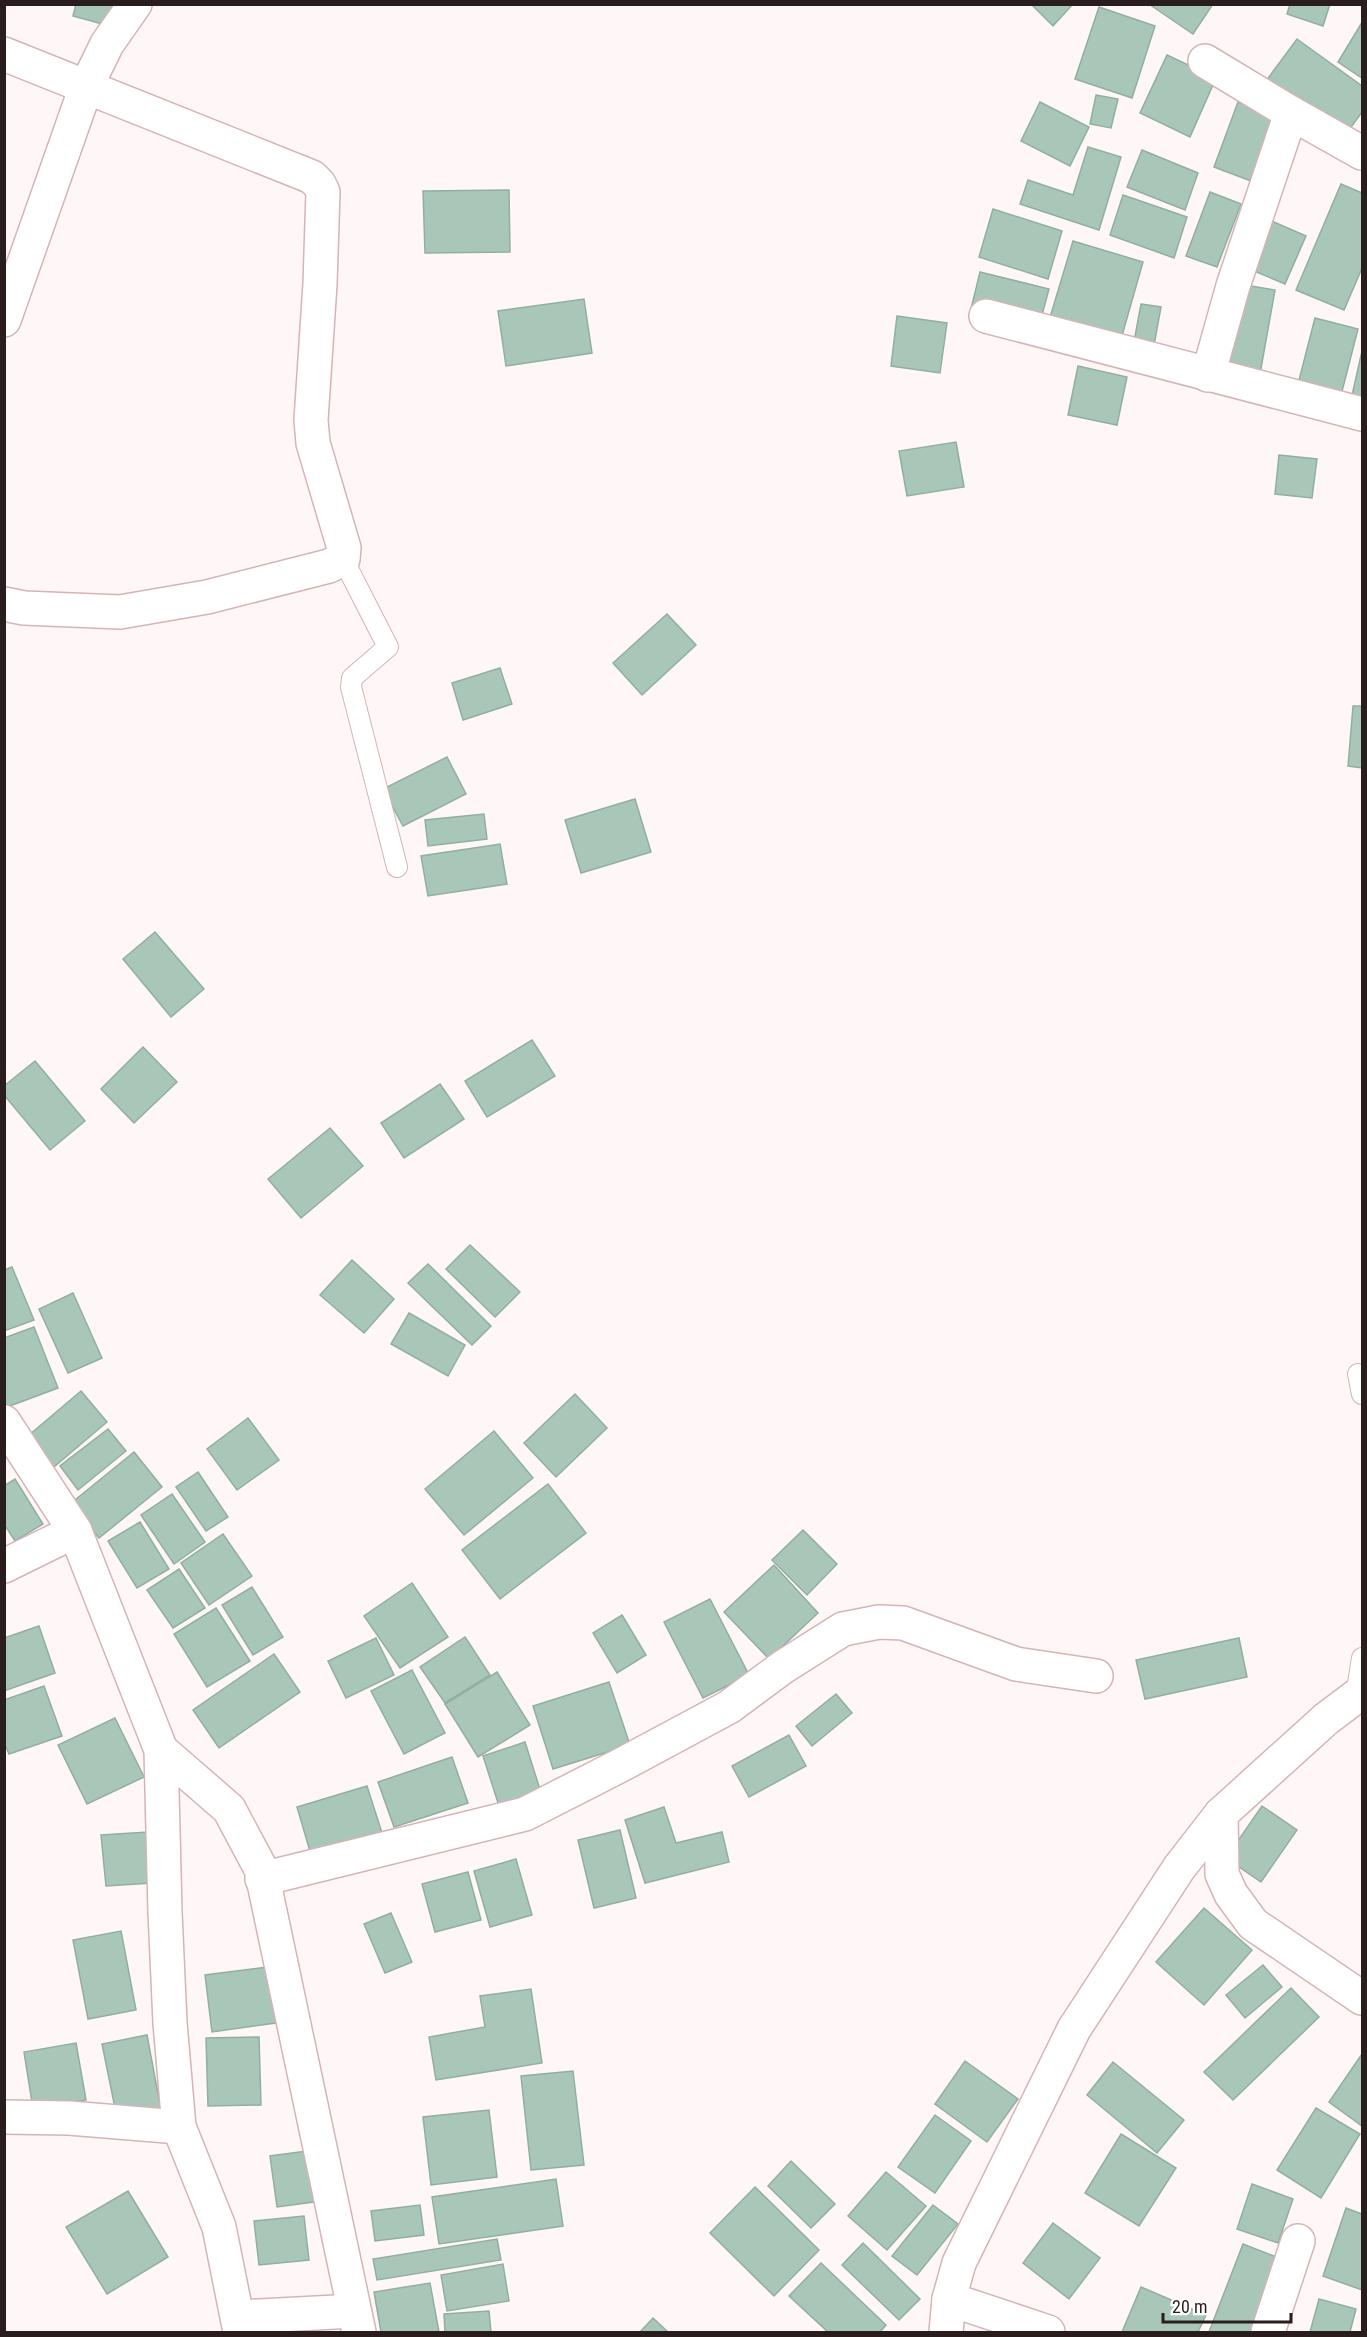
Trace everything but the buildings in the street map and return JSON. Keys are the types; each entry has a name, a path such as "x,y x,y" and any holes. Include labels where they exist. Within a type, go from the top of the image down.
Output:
{"street":[{"path":"4,320 86,87 107,44 135,4"},
{"path":"4,54 312,177 319,184 323,192 311,420 313,443 344,548 343,559 329,566 207,597 120,612 24,608 4,604"},
{"path":"1205,61 1362,153"},
{"path":"1208,375 1233,286 1291,113"},
{"path":"986,316 1362,414"},
{"path":"4,1422 75,1531 161,1750 166,1945 179,2127 219,2227 228,2281 239,2325 356,2322 261,1869 229,1809 161,1750"},
{"path":"4,1566 75,1531"},
{"path":"262,1878 525,1814 621,1766 729,1707 783,1667 843,1629 879,1622 903,1623 1016,1664 1096,1676"},
{"path":"946,2332 949,2299 959,2263 1074,2029 1179,1868 1221,1814 1326,1719 1359,1694"},
{"path":"1221,1814 1222,1874 1232,1894 1253,1924 1362,1998"},
{"path":"4,2117 69,2118 179,2127"},
{"path":"1268,2332 1298,2241"},
{"path":"949,2299 1048,2332"}],"lane":[{"path":"343,559 388,647 352,678 351,687 398,867"},
{"path":"1358,1374 1362,1394"},
{"path":"1359,1694 1362,1658"}]}
